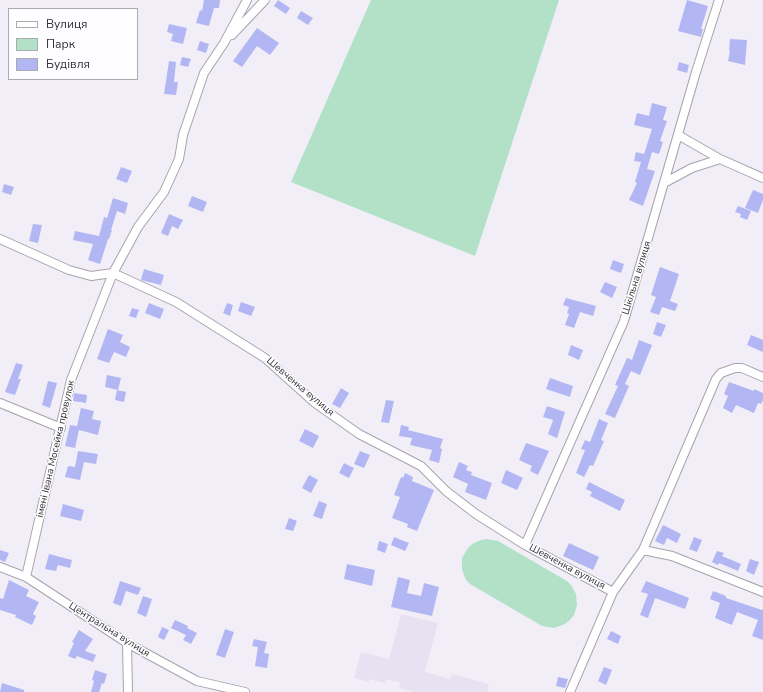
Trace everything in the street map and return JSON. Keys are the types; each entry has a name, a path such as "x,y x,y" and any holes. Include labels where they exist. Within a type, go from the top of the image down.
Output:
{"street":[{"name":"імені Івана Мосейка провулок","path":"26,577 71,380 113,273 138,227 164,192 179,159 182,135 204,73 224,43 247,0"},
{"name":"імені Івана Мосейка провулок","path":"224,43 265,0"},
{"name":"Шкільна вулиця","path":"525,545 624,321 719,0"},
{"path":"678,135 720,159 763,178"},
{"path":"664,183 692,168 720,159"},
{"path":"0,239 69,270 92,276 113,273"},
{"name":"Шевченка вулиця","path":"113,273 176,302 265,358 315,403 359,434 421,466 446,491 476,514 525,545 613,592 642,550 716,379 721,373 734,368 742,368 763,377"},
{"path":"0,403 61,428"},
{"path":"642,550 672,556 763,592"},
{"name":"Центральна вулиця","path":"0,567 26,577 127,643 197,681 244,692"},
{"path":"570,692 613,592"},
{"path":"127,643 128,692"}],"shaded area":[{"path":"401,614 438,623 425,672 450,679 452,674 489,684 487,692 414,692 399,688 400,683 386,679 385,683 370,679 369,682 354,678 361,652 389,659"}],"green space":[{"path":"371,0 559,0 475,256 291,182"},
{"path":"487,539 498,541 567,581 576,594 577,605 574,615 570,620 565,624 554,628 542,626 470,584 466,580 462,570 462,558 472,544"}],"building":[{"path":"204,0 220,0 219,8 214,8 209,26 196,23 200,10 202,11"},
{"path":"278,0 290,8 286,14 274,6"},
{"path":"687,0 708,6 701,29 703,29 701,37 678,31"},
{"path":"301,11 313,18 308,25 297,18"},
{"path":"169,24 187,28 183,44 171,41 173,34 167,32"},
{"path":"257,28 279,43 270,55 257,46 242,67 233,61"},
{"path":"730,39 747,40 745,65 728,61"},
{"path":"200,41 209,44 206,53 197,50"},
{"path":"182,57 191,59 188,67 180,65"},
{"path":"169,61 176,62 174,82 178,82 176,95 164,94"},
{"path":"679,62 689,65 687,73 677,70"},
{"path":"652,103 667,107 663,120 667,121 660,141 663,142 659,154 652,152 647,169 655,171 643,206 629,200 637,183 635,182 641,162 634,161 636,152 644,154 652,129 634,125 637,113 649,116"},
{"path":"121,167 132,171 127,183 116,179"},
{"path":"4,184 14,187 11,195 2,192"},
{"path":"753,190 763,194 763,200 758,213 745,208"},
{"path":"192,196 207,202 203,212 188,206"},
{"path":"113,198 128,203 125,214 117,211 100,264 88,260 93,244 73,240 75,231 99,236 104,217 107,218"},
{"path":"738,206 751,211 747,220 740,217 741,214 735,212"},
{"path":"169,214 183,220 178,229 172,226 168,236 161,233"},
{"path":"33,224 42,225 38,243 29,241"},
{"path":"613,260 624,264 621,273 610,269"},
{"path":"660,267 679,274 670,301 678,304 675,311 662,307 659,315 650,312 656,297 651,295"},
{"path":"144,269 164,275 161,285 141,280"},
{"path":"605,282 617,287 612,298 600,292"},
{"path":"566,298 596,306 593,316 580,312 574,328 565,325 569,314 567,313 569,307 563,305"},
{"path":"241,302 255,307 251,316 238,311"},
{"path":"149,303 164,309 160,319 145,313"},
{"path":"227,303 233,305 230,316 223,313"},
{"path":"132,308 139,310 136,318 129,316"},
{"path":"657,322 666,325 661,337 653,334"},
{"path":"108,329 123,335 120,342 130,347 126,357 114,352 109,363 97,359"},
{"path":"751,335 763,340 763,352 747,345"},
{"path":"639,340 652,345 640,375 631,371 625,384 629,386 615,418 605,414 618,386 615,385 627,358 632,360"},
{"path":"571,345 583,350 579,360 568,355"},
{"path":"16,363 23,365 18,379 21,379 15,395 5,392"},
{"path":"107,375 121,378 118,390 105,387"},
{"path":"550,378 573,386 570,397 546,389"},
{"path":"48,381 57,383 50,408 42,405"},
{"path":"729,382 763,393 763,400 761,404 758,403 754,413 736,405 732,413 723,408 728,396 724,394"},
{"path":"341,388 349,393 340,408 332,404"},
{"path":"117,390 126,392 124,402 115,400"},
{"path":"74,393 87,395 86,403 73,401"},
{"path":"386,400 394,401 389,423 381,422"},
{"path":"547,406 565,412 557,438 548,434 553,420 543,417"},
{"path":"81,408 94,411 92,419 101,421 98,435 79,430 75,448 65,446 70,425 77,426"},
{"path":"599,419 608,423 601,440 604,441 593,466 590,465 584,477 576,473 585,450 581,449 585,440 590,442"},
{"path":"401,425 409,427 408,430 443,439 440,448 442,449 439,463 429,460 432,450 410,445 412,438 399,436"},
{"path":"305,429 319,436 313,448 299,441"},
{"path":"526,443 549,451 538,475 530,471 532,466 519,460"},
{"path":"78,451 98,454 96,464 84,462 80,480 65,477 68,466 75,467"},
{"path":"360,451 370,455 364,468 354,464"},
{"path":"459,462 468,466 466,470 472,472 471,475 492,483 486,500 465,492 468,484 453,477"},
{"path":"344,463 354,468 349,478 339,473"},
{"path":"506,470 523,478 517,490 501,483"},
{"path":"405,473 413,477 412,481 434,490 417,531 407,527 408,524 392,518 400,497 394,495 401,477 403,478"},
{"path":"309,475 318,480 311,493 302,488"},
{"path":"589,482 625,500 620,511 590,496 592,492 586,489"},
{"path":"319,501 327,504 322,519 313,516"},
{"path":"63,504 84,510 81,521 60,516"},
{"path":"289,518 297,521 293,531 285,529"},
{"path":"663,525 681,534 677,543 667,538 664,545 655,541"},
{"path":"394,537 409,543 405,551 391,545"},
{"path":"694,537 702,540 697,552 689,549"},
{"path":"379,541 388,544 385,553 377,550"},
{"path":"569,543 599,557 593,570 563,556"},
{"path":"0,550 9,553 5,562 0,560"},
{"path":"717,551 724,553 722,556 741,564 738,571 719,563 718,565 712,562"},
{"path":"49,554 72,560 70,568 58,565 56,571 45,569"},
{"path":"750,559 759,562 754,575 746,571"},
{"path":"347,564 375,570 372,586 344,579"},
{"path":"398,577 410,580 407,593 421,596 424,583 439,587 432,616 391,607"},
{"path":"9,580 29,590 26,596 39,602 33,614 36,616 32,625 15,617 16,615 0,610 0,598 3,599"},
{"path":"120,581 141,588 138,595 126,591 121,606 113,603"},
{"path":"646,581 689,598 685,609 655,598 648,618 640,615 648,594 641,592"},
{"path":"713,591 726,596 726,598 762,610 763,609 763,640 752,636 758,620 737,612 732,625 715,618 720,603 710,599"},
{"path":"143,596 152,599 146,617 137,613"},
{"path":"175,620 188,626 187,628 197,633 191,644 183,640 186,635 171,628"},
{"path":"162,627 169,630 164,640 158,637"},
{"path":"225,629 234,632 225,658 216,655"},
{"path":"79,630 93,639 85,651 96,655 93,662 77,656 75,659 68,656 74,643 72,642"},
{"path":"611,631 621,636 618,644 607,639"},
{"path":"254,639 267,642 264,653 269,654 267,668 255,666 258,647 252,646"},
{"path":"604,667 612,670 606,685 598,681"},
{"path":"95,670 107,674 104,684 102,683 99,692 91,692 94,681 92,680"},
{"path":"558,677 568,679 565,688 556,686"},
{"path":"2,683 24,690 24,692 0,692"}]}
